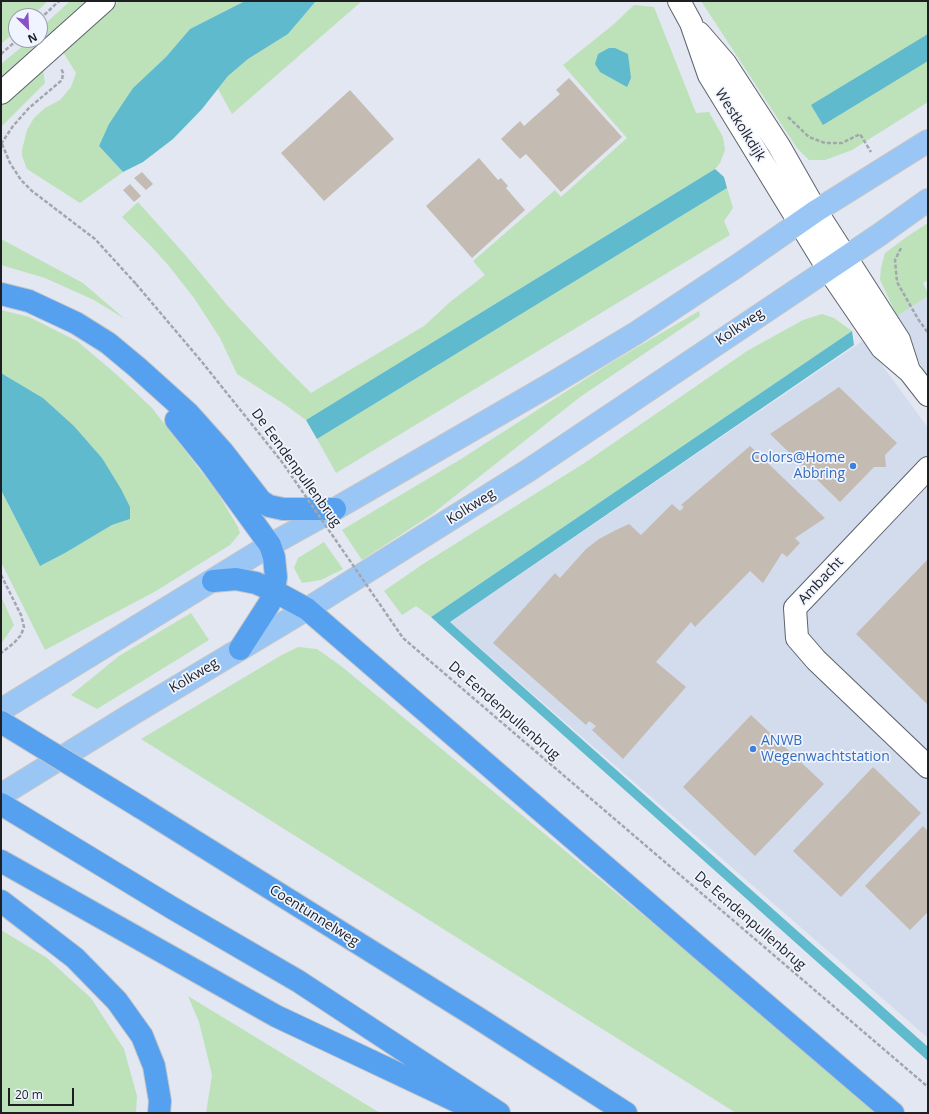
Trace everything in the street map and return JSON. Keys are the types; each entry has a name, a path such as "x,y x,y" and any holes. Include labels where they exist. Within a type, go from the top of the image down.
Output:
{"highway":[{"path":"1,294 29,301 76,322 108,343 189,414 223,452 261,501 269,506 283,509 335,510"},
{"path":"138,368 178,422 210,461 270,545 276,566 274,591 269,604 240,649"},
{"path":"214,581 236,579 256,583 307,609 683,934 893,1113"},
{"name":"Coentunnelweg","path":"1,722 478,1018 626,1113"},
{"path":"1,804 298,981 499,1113"},
{"path":"1,861 276,1016 481,1113"},
{"path":"1,901 75,958 117,1001 142,1036 154,1066 160,1101 159,1113"}],"main road":[{"path":"1,710 214,581 270,545 335,510 547,387 636,333 808,217 928,141"},
{"name":"Kolkweg","path":"1,795 307,609 529,470 928,200"}],"street":[{"path":"1,93 104,1"},
{"name":"Westkolkdijk","path":"679,1 691,24 709,75 808,217 837,263"},
{"path":"837,263 882,348 910,372 928,395"},
{"name":"Ambacht","path":"928,468 796,608 797,638 811,654 928,767"}],"path":[{"path":"48,11 59,1"},
{"path":"2,144 13,126 29,108 62,80 63,73 61,67 48,51"},
{"path":"788,116 809,137 825,143 842,143 860,134 881,170"},
{"name":"De Eendenpullenbrug","path":"2,144 10,163 21,180 32,191 95,239 136,284 202,362 282,462 403,638 928,1087"},
{"path":"906,244 900,248 896,260 897,282 918,319 928,333"},
{"path":"1,575 21,615 24,627 21,635 14,643 1,653"}],"shaded area":[{"path":"928,296 928,380 897,316"},
{"path":"864,340 928,428 928,1038 450,622"}],"green space":[{"path":"1,1 48,1 41,8 8,8 8,38 1,44"},
{"path":"70,1 86,1 48,35 48,21"},
{"path":"119,1 245,1 190,29 166,57 133,88 99,146 123,172 80,203 27,169 22,156 22,150 27,130 34,118 45,108 60,100 71,87 76,73 63,52"},
{"path":"316,1 362,1 232,114 218,89 228,76 248,59 288,34"},
{"path":"701,1 928,1 928,102 852,150 825,160 809,160 797,148"},
{"path":"634,5 654,7 696,113 709,112 723,137 725,150 720,163 715,169 306,420 237,374 220,338 194,298 168,265 122,217 138,202 188,258 227,305 311,393 424,326 450,302 485,275 473,261 555,190 561,197 627,138 563,65 614,24"},
{"path":"20,48 33,48 1,77 1,64"},
{"path":"43,69 45,83 1,127 1,101"},
{"path":"727,188 733,208 724,221 730,235 336,473 317,439"},
{"path":"928,223 928,280 923,283 928,296 897,316 880,280 881,268 885,253"},
{"path":"1,239 83,283 125,319 94,300 45,278 1,265"},
{"path":"1,310 29,317 77,341 116,374 152,408 217,492 240,533 230,545 156,591 45,650 1,562 1,490 40,566 112,525 130,519 102,458 74,426 43,398 1,373"},
{"path":"699,311 700,316 580,397 431,515 362,560 342,530 461,459 612,362"},
{"path":"822,314 834,318 852,331 431,617 416,606 402,615 384,591 423,564 586,462 747,351 803,320"},
{"path":"324,542 343,569 321,580 302,583 294,568 298,558"},
{"path":"1,596 14,625 1,644"},
{"path":"191,613 209,640 97,709 71,695 119,656"},
{"path":"298,647 317,649 341,666 883,1113 736,1113 141,739 280,656"},
{"path":"1,930 47,958 91,998 124,1049 137,1096 136,1113 1,1113"},
{"path":"188,996 380,1113 206,1113 212,1075 199,1022"}],"water":[{"path":"245,1 316,1 288,34 248,59 228,76 202,109 173,139 143,162 123,172 99,146 109,124 133,88 166,57 190,29"},
{"path":"928,34 928,61 823,125 811,105"},
{"path":"609,48 615,48 628,54 631,78 627,87 600,72 595,64 598,54"},
{"path":"715,169 724,177 727,188 317,439 306,420"},
{"path":"852,331 854,345 450,622 928,1047 928,1061 431,617"},
{"path":"1,373 43,398 74,426 102,458 130,507 130,519 112,525 40,566 1,490"}],"building":[{"path":"569,78 622,137 561,192 526,154 520,159 501,139 520,121 524,126 560,94 556,90"},
{"path":"350,90 394,139 324,201 281,153"},
{"path":"479,158 498,180 501,178 508,186 506,188 525,210 472,258 426,206"},
{"path":"142,172 153,184 146,190 134,178"},
{"path":"130,184 141,196 134,202 123,190"},
{"path":"839,387 897,443 885,455 886,467 874,467 840,502 770,434"},
{"path":"750,446 825,518 795,538 800,543 787,557 782,553 763,583 750,571 695,627 691,622 656,662 686,687 623,759 592,730 596,726 589,721 586,725 493,643 555,573 560,578 586,549 599,539 629,524 641,535 672,504 680,511 684,507 681,505"},
{"path":"928,559 928,705 856,634"},
{"path":"751,715 824,784 755,856 683,787"},
{"path":"873,767 921,813 841,897 793,851"},
{"path":"923,826 928,831 928,912 910,930 865,886"}],"place":[{"name":"Colors@Home Abbring","path":"853,466"},
{"name":"ANWB Wegenwachtstation","path":"753,749"}]}
